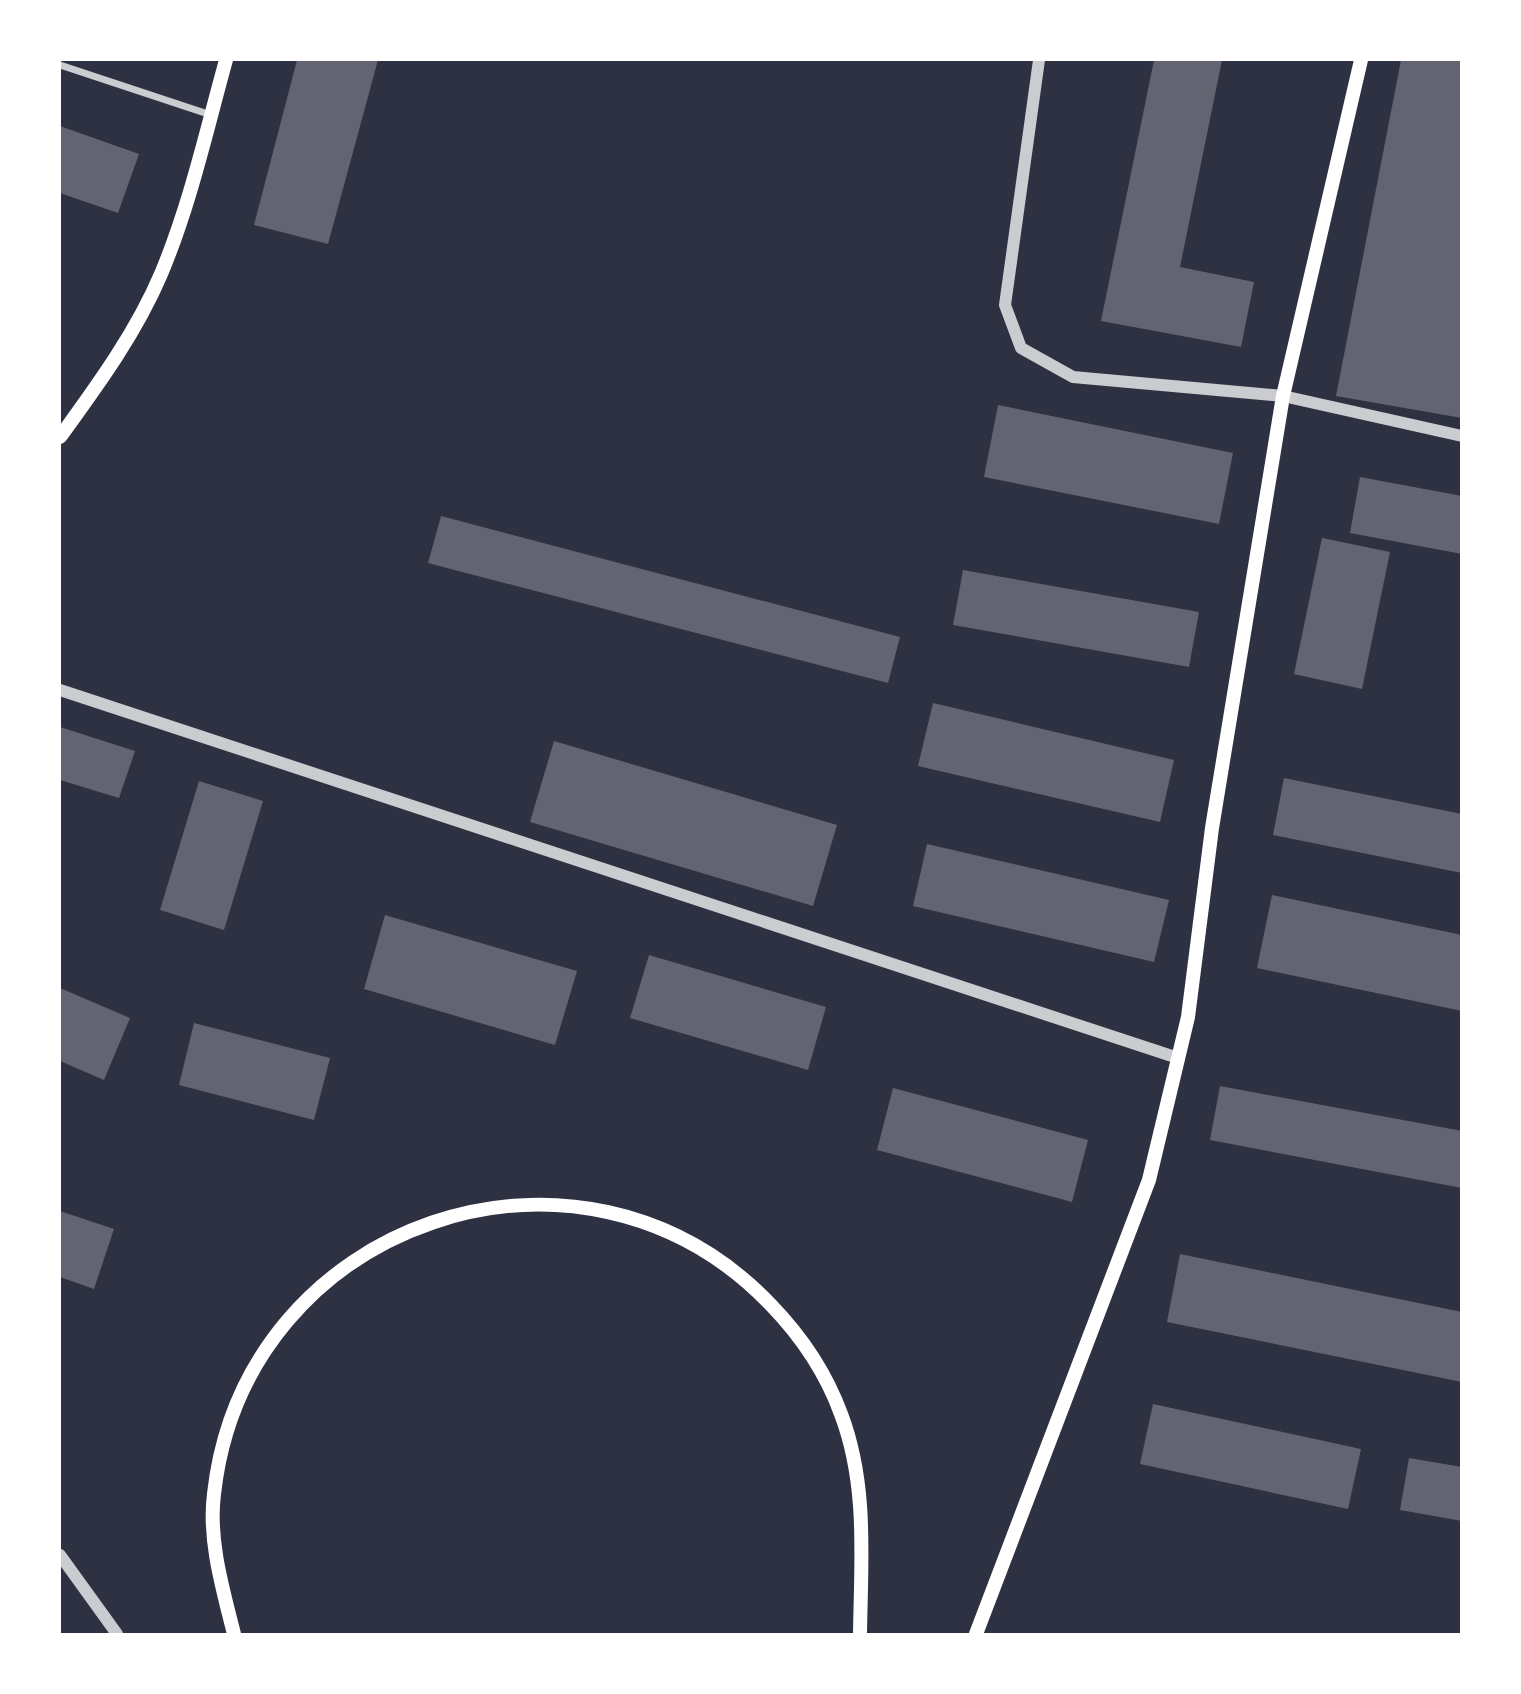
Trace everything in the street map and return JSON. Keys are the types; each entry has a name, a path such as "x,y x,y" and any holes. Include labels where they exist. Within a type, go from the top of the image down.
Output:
{"main road":[{"path":"60,437 131,334 160,276 187,207 226,60"},
{"path":"976,1634 1149,1180 1188,1017 1212,828 1283,396 1361,60"},
{"path":"234,1634 215,1547 213,1496 223,1441 243,1389 271,1341 307,1299 350,1263 398,1235 450,1216 505,1206 561,1205 616,1214 665,1230 712,1255 753,1286 789,1324 811,1356 841,1413 855,1463 862,1514 860,1634"}],"street":[{"path":"1038,60 1005,305 1021,348 1073,377 1283,396 1461,436"},
{"path":"60,65 211,115"},
{"path":"60,690 1178,1058"},
{"path":"60,1555 117,1634"}],"building":[{"path":"297,60 378,60 328,244 254,225"},
{"path":"1154,60 1222,60 1180,267 1254,282 1241,347 1101,321"},
{"path":"1401,60 1462,60 1462,418 1336,396"},
{"path":"60,126 139,154 118,213 60,193"},
{"path":"998,405 1233,453 1219,524 984,477"},
{"path":"1360,477 1462,496 1462,554 1350,533"},
{"path":"441,516 900,637 888,683 428,563"},
{"path":"1322,538 1390,552 1362,689 1294,674"},
{"path":"963,570 1199,612 1189,667 953,625"},
{"path":"933,703 1174,760 1160,822 918,766"},
{"path":"60,727 135,751 119,798 60,780"},
{"path":"554,741 837,825 813,906 530,822"},
{"path":"1284,778 1462,814 1462,873 1273,835"},
{"path":"199,781 263,801 224,930 160,910"},
{"path":"927,844 1169,900 1154,962 913,906"},
{"path":"1272,895 1462,935 1462,1011 1257,968"},
{"path":"385,915 577,971 555,1045 364,989"},
{"path":"649,955 826,1007 808,1070 630,1018"},
{"path":"60,988 130,1018 104,1080 60,1061"},
{"path":"194,1023 330,1058 314,1120 179,1085"},
{"path":"1220,1086 1462,1131 1462,1188 1210,1140"},
{"path":"893,1088 1088,1140 1072,1202 877,1150"},
{"path":"60,1211 114,1229 94,1289 60,1277"},
{"path":"1180,1254 1462,1312 1462,1382 1167,1322"},
{"path":"1153,1404 1361,1449 1348,1509 1140,1464"},
{"path":"1409,1458 1462,1467 1462,1521 1400,1510"}]}
